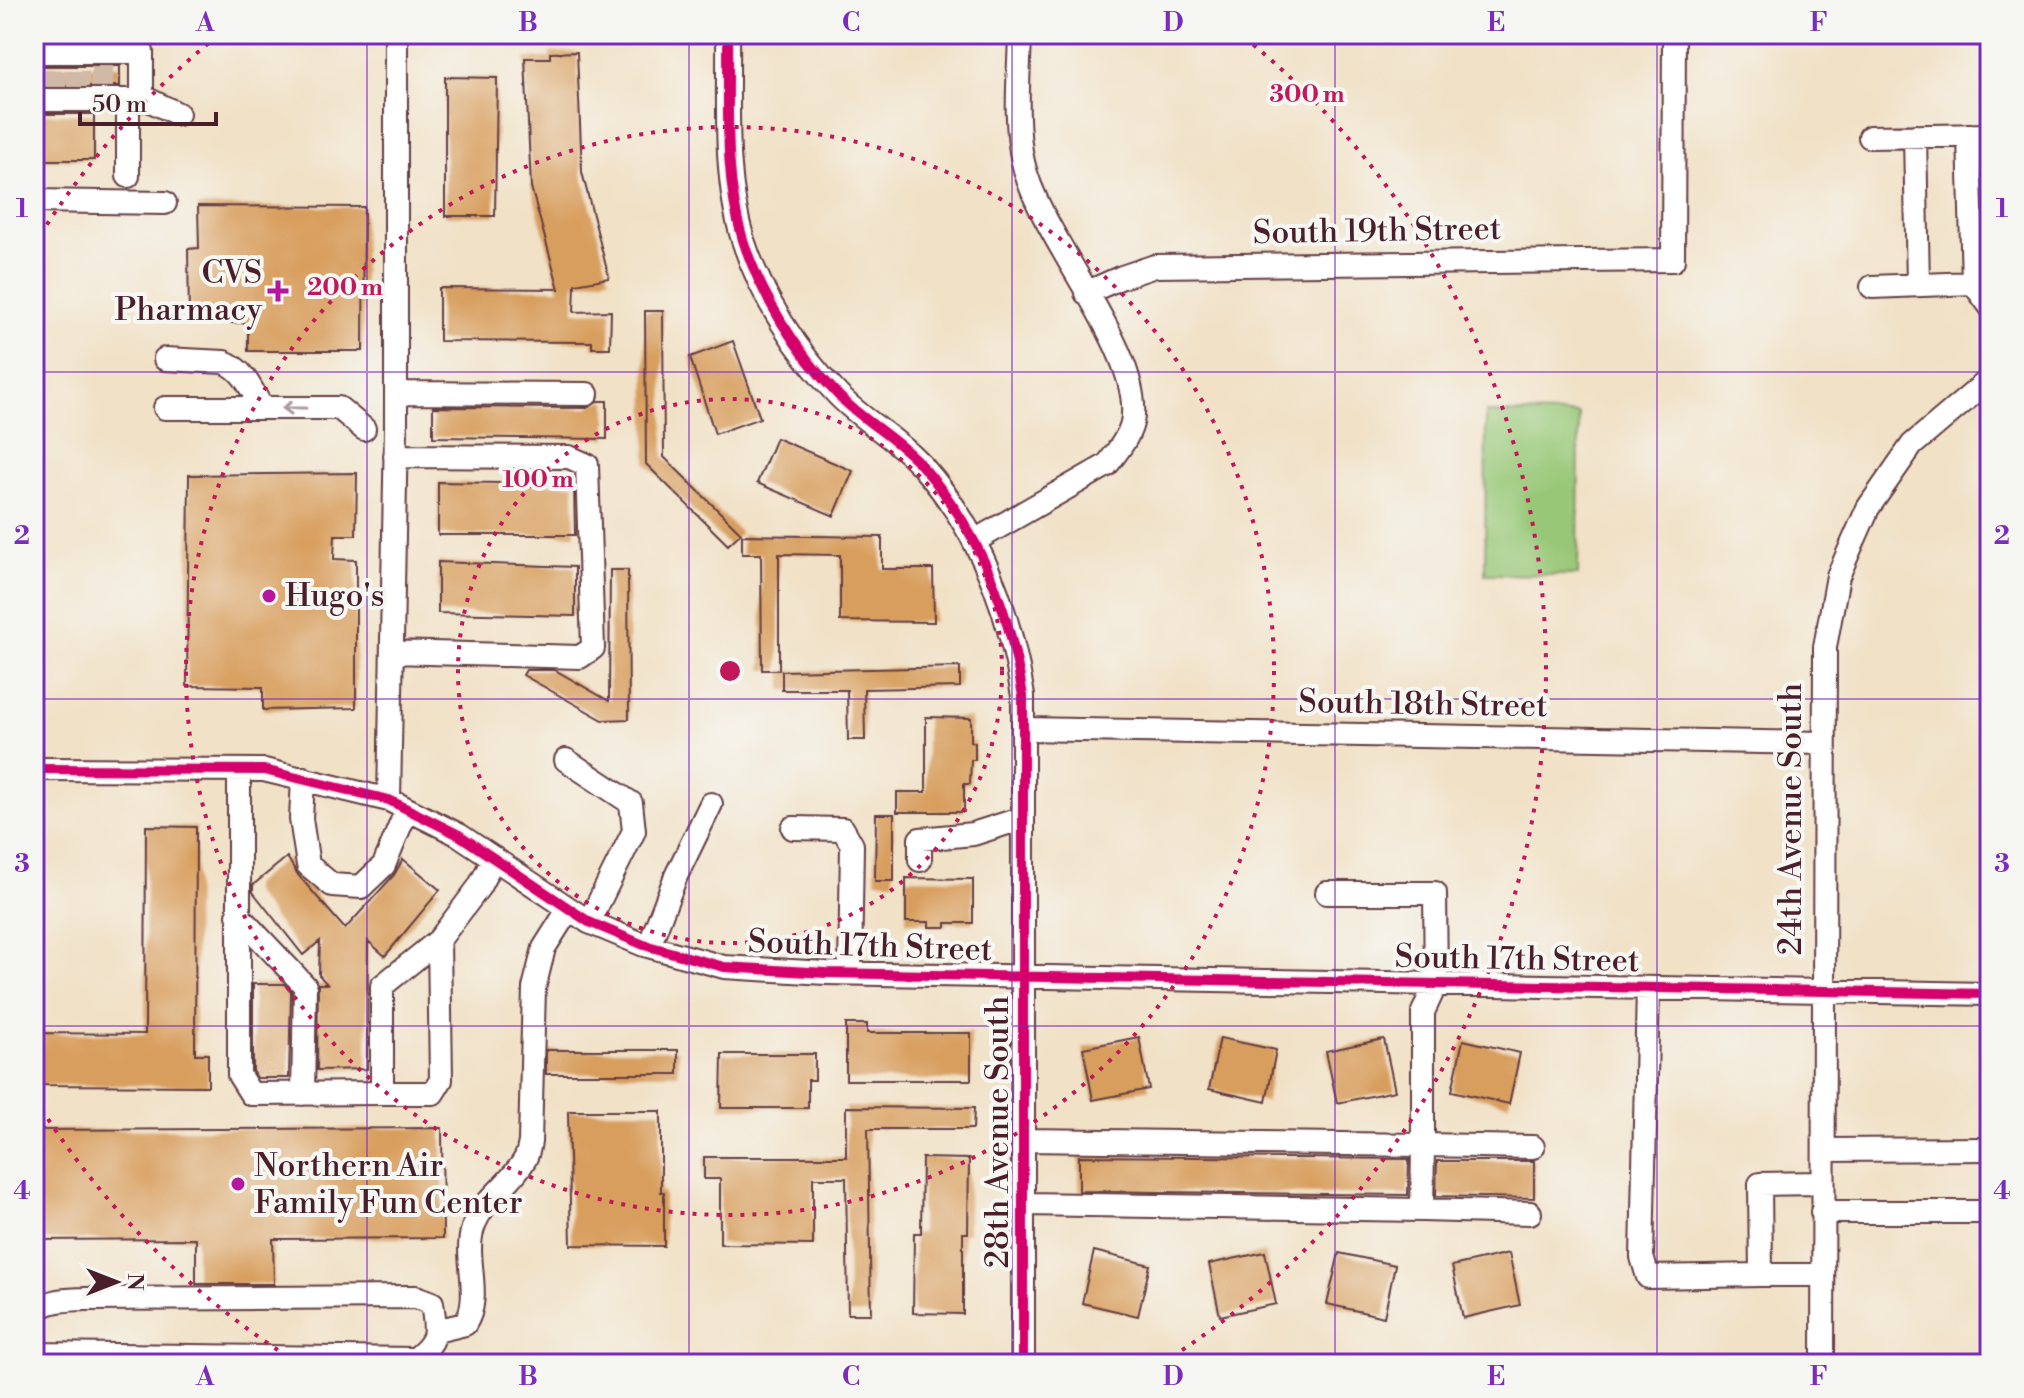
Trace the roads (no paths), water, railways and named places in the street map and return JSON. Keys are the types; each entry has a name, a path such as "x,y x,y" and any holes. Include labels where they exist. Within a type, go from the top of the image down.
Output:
{"street":[{"path":"303,778 301,819 308,865 332,885 361,887 384,865 398,804 392,652 396,34"},
{"name":"28th Avenue South","path":"728,34 730,164 743,240 759,278 791,337 838,395 918,462 938,484 976,540 1001,599 1016,649 1023,696 1023,1364"},
{"path":"976,540 1107,465 1122,445 1132,423 1132,388 1119,353 1054,236 1023,163 1018,120 1020,34"},
{"name":"South 19th Street","path":"1086,293 1155,266 1673,260 1674,34"},
{"path":"76,55 142,52 128,176"},
{"path":"60,97 149,100 178,114"},
{"path":"1870,137 1979,135 1973,283 1990,306"},
{"path":"1915,136 1918,284"},
{"path":"34,201 165,203"},
{"path":"1872,287 1973,283"},
{"path":"165,359 233,365 262,408"},
{"name":"24th Avenue South","path":"1823,1364 1825,647 1838,576 1868,508 1912,445 1990,379"},
{"path":"396,393 587,394"},
{"path":"165,408 339,408 364,429"},
{"path":"392,652 580,657 593,648 587,465 569,457 395,456"},
{"name":"South 18th Street","path":"1023,729 1823,743"},
{"path":"566,760 631,803 634,831 589,922"},
{"name":"South 17th Street","path":"34,769 264,770 398,804 459,835 589,922 649,946 724,967 1024,977 1990,994"},
{"path":"239,770 239,1075 251,1094 433,1093 441,1080 439,940"},
{"path":"649,946 711,804"},
{"path":"920,860 920,839 973,834 1023,818"},
{"path":"793,828 843,829 852,845 850,973"},
{"path":"382,1093 382,986 439,940 479,887 494,858"},
{"path":"1327,893 1435,893 1436,984 1423,1012 1422,1210"},
{"path":"436,1331 465,1324 472,1313 471,1232 477,1216 491,1197 525,1159 530,1142 534,988 544,948 568,910"},
{"path":"238,915 305,986 303,1094"},
{"path":"1648,988 1642,1257 1648,1277 1823,1275"},
{"path":"1024,1140 1533,1147"},
{"path":"1824,1150 1990,1149"},
{"path":"1761,1275 1760,1184 1823,1183"},
{"path":"1024,1204 1530,1213"},
{"path":"1822,1212 1990,1212"},
{"path":"34,1313 51,1302 85,1299 416,1297 432,1303 436,1331 431,1347 415,1359 43,1354 34,1346"}],"tunnel":[{"path":"55,93 56,65"},
{"path":"78,65 78,93"},
{"path":"102,66 102,93"}],"place":[{"name":"CVS Pharmacy","path":"278,291"},
{"name":"Hugo's","path":"269,596"},
{"name":"Northern Air Family Fun Center","path":"238,1184"}]}
